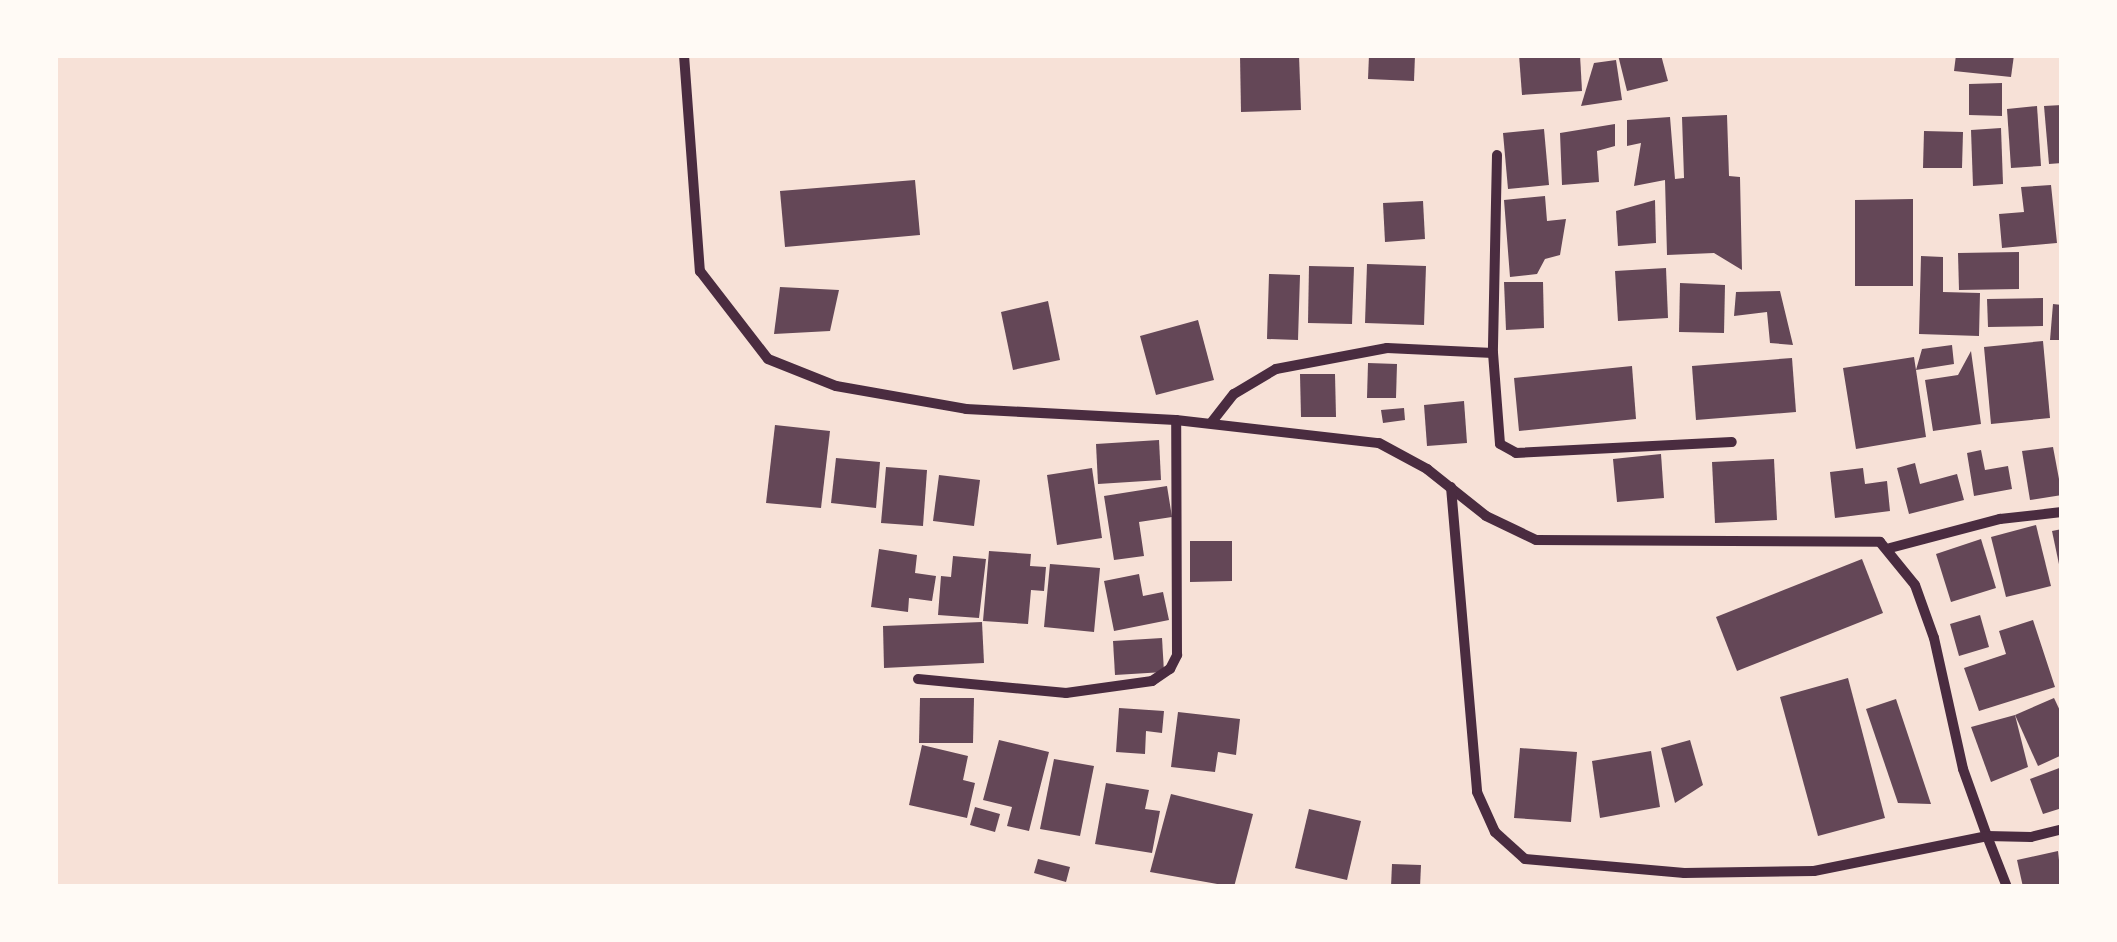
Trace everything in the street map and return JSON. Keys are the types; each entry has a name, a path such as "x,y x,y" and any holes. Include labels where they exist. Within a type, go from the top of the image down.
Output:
{"street":[{"path":"684,55 700,272 768,359 836,386 908,401 1211,423 1379,443 1511,530 1552,542 1684,546 1838,538 1890,548 2000,519 2062,512"},
{"path":"1497,155 1493,352 1497,434 1516,453 1732,442"},
{"path":"1211,423 1234,394 1276,369 1387,348 1493,352"},
{"path":"918,679 1066,693 1152,681 1170,670 1177,655 1176,420"},
{"path":"1451,487 1477,792 1495,832 1525,858 1684,873 1814,872 1987,836 2031,837 2062,828"},
{"path":"1890,548 1915,585 1934,638 1962,770 2007,887"}],"building":[{"path":"1240,55 1299,55 1301,110 1241,112"},
{"path":"1369,55 1415,55 1414,81 1368,79"},
{"path":"1519,55 1580,55 1582,91 1522,95"},
{"path":"1618,55 1661,55 1668,81 1627,91"},
{"path":"1956,55 2014,55 2011,77 1954,71"},
{"path":"1616,60 1622,100 1581,106 1594,63"},
{"path":"2002,83 2002,116 1969,115 1969,84"},
{"path":"2062,105 2062,163 2049,164 2044,106"},
{"path":"2037,106 2041,166 2011,168 2007,109"},
{"path":"1727,115 1729,176 1740,177 1742,270 1714,253 1667,255 1665,180 1634,186 1641,143 1627,146 1627,120 1670,117 1675,179 1684,178 1682,117"},
{"path":"1615,124 1615,146 1597,151 1599,182 1562,185 1560,133"},
{"path":"2001,128 2003,184 1973,186 1971,130"},
{"path":"1544,129 1549,185 1508,189 1503,133"},
{"path":"1924,131 1963,132 1962,168 1923,168"},
{"path":"915,180 920,235 785,247 780,191"},
{"path":"2051,185 2057,243 2002,248 1999,214 2024,212 2021,187"},
{"path":"1545,196 1547,221 1566,219 1560,255 1545,259 1537,274 1510,277 1504,200"},
{"path":"1913,199 1913,286 1855,286 1855,200"},
{"path":"1655,200 1656,243 1618,246 1616,211"},
{"path":"1423,201 1425,239 1385,242 1383,203"},
{"path":"2019,252 2019,289 1959,290 1958,253"},
{"path":"1921,256 1943,257 1943,292 1980,293 1979,336 1919,334"},
{"path":"1367,264 1426,266 1424,325 1365,323"},
{"path":"1309,266 1354,267 1352,324 1308,323"},
{"path":"1666,268 1668,318 1618,321 1615,271"},
{"path":"1269,274 1300,275 1298,340 1267,339"},
{"path":"1504,282 1543,282 1544,328 1506,330"},
{"path":"1680,283 1725,285 1724,333 1679,332"},
{"path":"780,287 839,290 830,331 774,334"},
{"path":"1780,291 1793,345 1770,343 1767,312 1734,316 1736,292"},
{"path":"2043,298 2043,326 1988,327 1987,299"},
{"path":"1048,301 1060,360 1013,370 1001,312"},
{"path":"2053,304 2062,305 2062,340 2050,340"},
{"path":"1198,320 1214,380 1156,395 1140,336"},
{"path":"2043,341 2050,418 1991,424 1984,347"},
{"path":"1952,345 1954,364 1916,370 1922,349"},
{"path":"1971,351 1981,424 1933,431 1925,380 1958,375"},
{"path":"1914,357 1926,437 1856,449 1843,368"},
{"path":"1792,358 1796,412 1696,420 1692,366"},
{"path":"1368,363 1397,364 1396,398 1367,398"},
{"path":"1632,366 1636,419 1519,431 1514,378"},
{"path":"1300,374 1335,374 1336,417 1301,417"},
{"path":"1464,401 1467,443 1427,446 1424,405"},
{"path":"1404,408 1405,420 1383,423 1381,410"},
{"path":"775,425 830,431 821,508 766,503"},
{"path":"1159,440 1161,480 1098,484 1096,444"},
{"path":"2053,447 2062,495 2030,500 2022,451"},
{"path":"1981,450 1985,470 2008,466 2012,489 1974,496 1967,453"},
{"path":"1661,454 1664,498 1617,502 1613,459"},
{"path":"836,458 880,462 876,508 831,503"},
{"path":"1774,459 1777,520 1715,523 1712,462"},
{"path":"1915,463 1920,484 1957,474 1964,500 1909,514 1897,468"},
{"path":"886,467 927,470 923,526 881,523"},
{"path":"1092,468 1102,538 1057,545 1047,475"},
{"path":"1863,468 1865,484 1887,481 1890,511 1835,518 1830,472"},
{"path":"939,475 980,480 974,526 933,521"},
{"path":"1167,486 1172,517 1139,522 1144,556 1114,560 1104,496"},
{"path":"2036,525 2051,586 2006,597 1991,537"},
{"path":"2062,529 2062,568 2060,569 2052,531"},
{"path":"1981,539 1996,588 1951,602 1936,554"},
{"path":"1190,541 1232,541 1232,581 1190,582"},
{"path":"879,549 917,555 915,573 936,576 932,601 909,598 908,612 871,607"},
{"path":"989,551 1031,554 1030,566 1046,567 1044,591 1031,590 1028,624 983,621"},
{"path":"953,556 986,559 979,618 938,615 941,576 951,577"},
{"path":"1862,559 1883,613 1737,671 1716,617"},
{"path":"1050,564 1100,568 1094,632 1044,627"},
{"path":"1139,574 1143,596 1163,592 1169,620 1114,631 1104,581"},
{"path":"1980,615 1989,647 1959,656 1950,624"},
{"path":"2033,620 2055,687 1979,711 1964,668 2006,654 1999,631"},
{"path":"982,622 984,663 884,668 883,626"},
{"path":"1162,638 1164,672 1115,675 1113,641"},
{"path":"1848,678 1885,818 1818,836 1780,697"},
{"path":"920,698 974,698 973,743 919,743"},
{"path":"2054,698 2062,715 2062,755 2038,766 2015,715"},
{"path":"1896,699 1931,804 1898,803 1866,709"},
{"path":"1119,708 1164,711 1162,733 1146,731 1145,754 1116,752"},
{"path":"1178,712 1240,719 1236,755 1218,752 1215,772 1171,767"},
{"path":"2015,715 2028,767 1991,782 1971,727"},
{"path":"999,740 1049,752 1029,831 1007,826 1012,807 983,800"},
{"path":"1690,740 1703,785 1675,803 1661,748"},
{"path":"922,745 968,756 963,780 975,783 967,818 909,805"},
{"path":"1520,748 1577,752 1571,822 1514,818"},
{"path":"1651,751 1660,807 1600,818 1592,761"},
{"path":"1054,759 1094,766 1080,836 1040,829"},
{"path":"2062,767 2062,808 2043,814 2030,779"},
{"path":"1106,783 1149,790 1145,809 1160,811 1152,853 1095,844"},
{"path":"1171,794 1253,814 1234,887 1150,872"},
{"path":"975,807 1000,814 995,832 970,825"},
{"path":"1309,809 1361,821 1347,880 1295,868"},
{"path":"2058,851 2062,887 2023,887 2017,860"},
{"path":"1038,859 1070,867 1066,882 1034,873"},
{"path":"1392,864 1421,865 1420,887 1391,887"}]}
